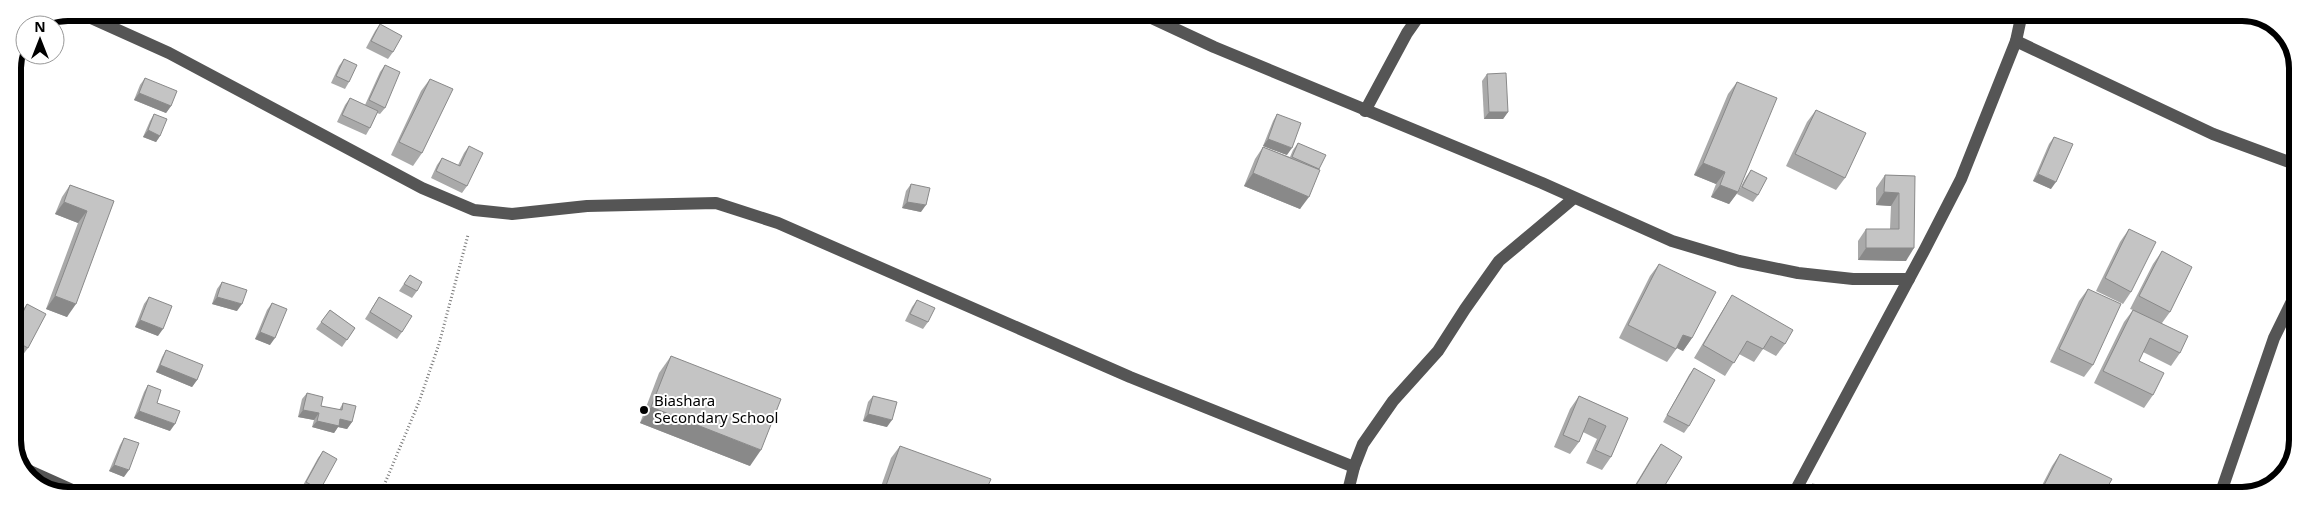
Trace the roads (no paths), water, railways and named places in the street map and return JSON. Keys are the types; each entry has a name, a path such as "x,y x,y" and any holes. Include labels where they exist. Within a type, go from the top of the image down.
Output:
{"street":[{"path":"100,21 169,53 422,188 474,210 512,214 588,206 716,203 778,223 1130,377 1354,467"},
{"path":"1157,21 1365,112 1574,198 1672,241 1739,262 1798,273 1853,279 1909,279"},
{"path":"1365,112 1406,33 1415,21"},
{"path":"1797,487 1909,279 1960,179 2016,41 2020,21"},
{"path":"2016,41 2213,134 2289,162"},
{"path":"1349,487 1354,467 1364,444 1393,401 1438,351 1499,262 1574,198"},
{"path":"2223,487 2274,338 2289,307"},
{"path":"36,474 65,487"}],"place":[{"name":"Biashara Secondary School","path":"644,410"}]}
